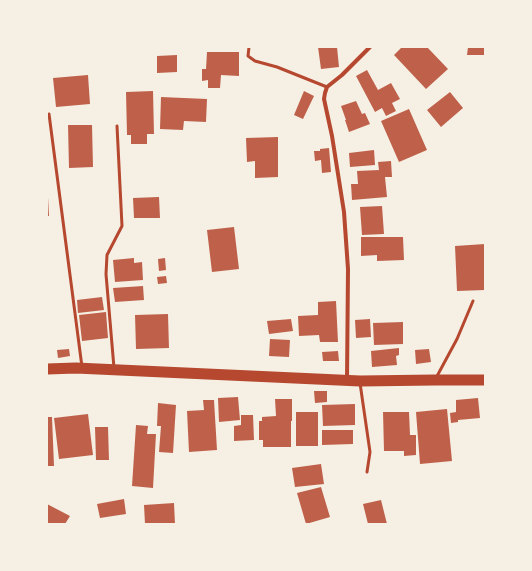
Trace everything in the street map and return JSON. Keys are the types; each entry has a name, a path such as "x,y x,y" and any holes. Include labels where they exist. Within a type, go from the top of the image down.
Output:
{"highway":[{"path":"47,369 114,370 360,381 485,380"}],"street":[{"path":"347,380 348,269 344,212 332,136 324,99 328,87 370,47"}],"lane":[{"path":"249,47 248,56 255,61 277,67 328,87"},
{"path":"49,114 83,369"},
{"path":"114,370 106,274 107,255 122,226 117,126"},
{"path":"435,380 457,339 473,301"},
{"path":"360,381 370,452 367,472"}],"building":[{"path":"318,47 337,47 339,67 321,69"},
{"path":"402,47 427,47 448,69 426,89 394,55"},
{"path":"468,47 485,47 485,55 467,55"},
{"path":"207,52 239,52 239,76 221,75 220,88 208,88 208,80 202,81 202,69 206,69"},
{"path":"177,55 177,72 157,73 157,56"},
{"path":"367,70 378,90 391,83 400,99 392,103 396,111 386,116 382,108 375,112 356,76"},
{"path":"88,75 90,104 56,107 53,78"},
{"path":"153,91 154,134 147,134 147,144 131,144 131,135 127,135 126,92"},
{"path":"304,91 314,96 303,119 294,115"},
{"path":"450,92 463,108 441,127 427,110"},
{"path":"161,97 207,99 206,122 184,121 183,130 160,129"},
{"path":"356,101 362,114 365,113 370,124 349,132 341,106"},
{"path":"409,109 427,150 399,162 381,121"},
{"path":"68,125 92,125 93,167 69,168"},
{"path":"278,137 278,177 255,178 255,161 247,162 246,138"},
{"path":"329,148 331,172 322,173 321,160 315,161 314,151"},
{"path":"374,150 375,165 350,167 349,153"},
{"path":"391,161 392,177 385,177 387,197 352,200 351,184 358,184 357,171 379,170 378,162"},
{"path":"48,197 49,216 47,216"},
{"path":"159,197 160,218 134,218 133,198"},
{"path":"382,206 384,234 362,235 360,207"},
{"path":"234,227 239,269 212,272 207,230"},
{"path":"361,237 403,237 404,260 377,261 377,255 361,256"},
{"path":"485,244 485,290 457,291 455,246"},
{"path":"134,258 134,263 142,262 143,280 115,282 113,260"},
{"path":"165,258 166,270 159,271 158,259"},
{"path":"166,276 167,283 158,284 157,277"},
{"path":"143,286 144,300 115,302 113,288"},
{"path":"102,297 104,310 78,313 77,300"},
{"path":"336,301 338,342 320,342 319,335 299,336 298,316 318,315 318,302"},
{"path":"106,312 108,338 82,341 79,315"},
{"path":"168,314 169,348 136,349 135,315"},
{"path":"291,319 293,331 269,334 267,321"},
{"path":"370,319 371,337 356,338 355,320"},
{"path":"403,322 403,344 374,345 373,323"},
{"path":"270,339 290,340 289,357 269,356"},
{"path":"399,348 399,355 396,356 397,365 372,367 371,351"},
{"path":"69,349 70,356 58,358 57,350"},
{"path":"429,349 431,362 416,364 415,350"},
{"path":"338,351 339,361 323,361 322,352"},
{"path":"314,391 327,391 327,402 315,403"},
{"path":"238,397 240,420 219,422 218,398"},
{"path":"478,398 480,418 458,420 458,422 451,423 450,413 456,412 456,400"},
{"path":"275,399 292,399 291,447 263,447 263,440 259,440 259,421 262,421 262,417 276,416"},
{"path":"203,400 214,400 217,450 189,452 187,411 204,410"},
{"path":"158,403 176,405 173,453 159,452 161,426 157,426"},
{"path":"355,404 355,425 323,426 322,405"},
{"path":"447,409 452,461 420,464 416,412"},
{"path":"296,412 318,412 318,446 296,446"},
{"path":"383,412 409,412 410,435 416,435 416,455 404,456 404,451 384,451"},
{"path":"88,414 93,455 59,459 54,418"},
{"path":"241,415 253,415 254,440 234,441 234,426 241,425"},
{"path":"47,417 52,417 54,466 47,466"},
{"path":"136,425 148,426 147,434 156,434 153,488 132,486"},
{"path":"95,427 108,427 109,460 96,460"},
{"path":"322,430 353,430 353,444 322,445"},
{"path":"321,464 324,484 295,487 292,468"},
{"path":"321,487 330,517 306,524 297,493"},
{"path":"124,499 126,514 100,518 97,504"},
{"path":"381,500 387,524 368,524 363,504"},
{"path":"174,503 175,524 145,524 144,505"},
{"path":"47,504 70,516 65,524 47,524"}]}
